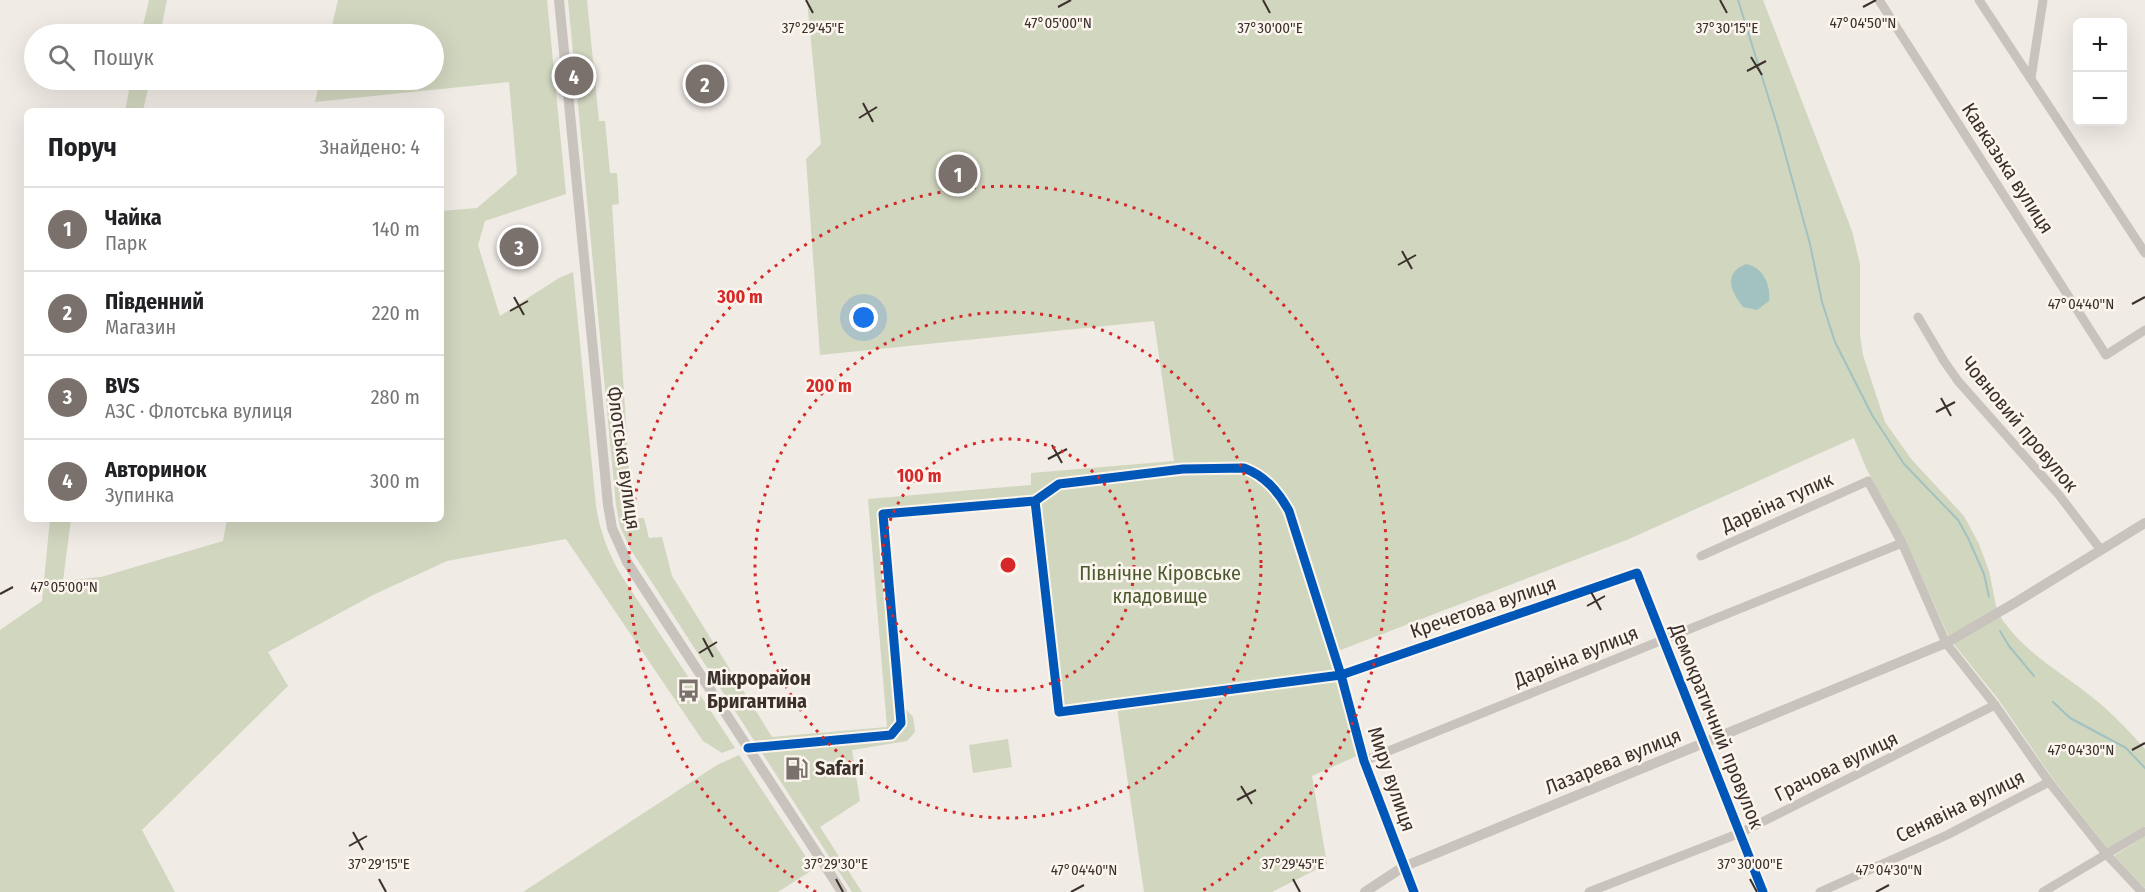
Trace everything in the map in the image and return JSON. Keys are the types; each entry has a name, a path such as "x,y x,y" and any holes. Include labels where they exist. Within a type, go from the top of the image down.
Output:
{"street":[{"name":"Флотська вулиця","path":"559,0 606,493 612,528 627,562 842,892"},
{"name":"Кавказька вулиця","path":"1879,0 2106,355 2145,330"},
{"path":"1979,0 2145,253"},
{"path":"2031,78 2043,0"},
{"name":"Човновий провулок","path":"1918,317 1958,381 2059,495 2101,550"},
{"name":"Миру вулиця","path":"1035,501 1059,484 1209,467 1236,467 1252,471 1274,487 1288,511 1341,675 1364,761 1414,892"},
{"name":"Дарвіна тупик","path":"1701,556 1868,481 1902,543"},
{"path":"748,748 891,735 901,723 883,514 1035,501"},
{"name":"Кречетова вулиця","path":"1035,501 1059,712 1341,675 1637,573"},
{"path":"1946,643 2018,602 2145,523"},
{"path":"1902,543 1946,643 1995,705 2049,782 2107,855 2142,892"},
{"name":"Дарвіна вулиця","path":"1364,761 1902,543"},
{"name":"Демократичний провулок","path":"1637,573 1763,892"},
{"name":"Лазарева вулиця","path":"1365,892 1403,867 1946,643"},
{"name":"Грачова вулиця","path":"1589,892 1740,833 1995,705"},
{"name":"Сенявіна вулиця","path":"1820,892 1947,835 2049,782"},
{"path":"2043,892 2145,831"}],"green space":[{"path":"149,0 167,0 162,24 143,24"},
{"path":"338,0 547,0 566,194 485,221 478,245 500,316 559,278 573,272 596,506 602,533 621,575 735,748 722,753 703,741 566,539 447,561 373,595 268,652 288,686 142,830 175,892 0,892 0,630 42,601 50,522 71,522 63,581 101,577 223,541 226,522 444,522 444,211 477,208 517,174 509,82 444,89 444,24 332,24"},
{"path":"568,0 587,0 599,121 605,121 610,173 617,173 619,204 612,205 632,518 644,518 649,538 662,537 672,576 772,737 887,727 868,499 1031,485 1031,473 1174,461 1154,321 820,355 806,159 821,144 807,0 1763,0 1852,231 1860,264 1860,335 1863,355 1885,422 1912,460 1964,516 1979,544 1989,571 1997,610 1949,637 1906,542 1866,468 1854,438 1629,539 1338,651 1292,509 1276,485 1245,464 1209,464 1058,478 1029,498 888,518 904,707 913,717 915,732 907,741 852,750 860,801 820,827 862,892 852,892 631,550 620,527 616,505"},
{"path":"129,90 148,90 144,108 126,108"},
{"path":"318,90 431,90 315,102"},
{"name":"Північне Кіровське кладовище","path":"1235,470 1252,476 1265,485 1286,512 1337,672 1064,706 1041,503 1063,487 1183,472"},
{"path":"2000,616 2009,629 2031,651 2099,703 2145,749 2145,826 2108,849 2053,779 1998,699 1953,643"},
{"path":"1339,678 1359,755 1312,776 1327,864 1272,892 1144,892 1117,708"},
{"path":"1008,739 1012,767 973,773 969,745"},
{"path":"739,755 814,869 778,892 523,892 717,765"},
{"path":"2145,836 2145,888 2114,856"}],"water":[{"path":"1746,264 1761,273 1769,289 1769,301 1757,310 1743,307 1732,289 1731,278 1738,268"}],"waterway":[{"path":"1738,0 1778,128 1810,244 1822,302 1835,342 1872,415 1904,464 1958,520 1984,574 1989,597"},
{"path":"2000,631 2009,646 2034,676"},
{"path":"2053,702 2070,718 2126,748 2145,768"}],"cycle path":[{"path":"748,748 891,735 901,723 883,514 1035,501 1059,484 1183,469 1244,468 1258,475 1270,485 1289,511 1341,675 1364,761 1414,892"},
{"path":"1035,501 1059,712 1341,675 1637,573 1763,892"}],"place":[{"name":"Авторинок","path":"574,76"},
{"name":"Південний","path":"705,84"},
{"name":"Чайка","path":"958,174"},
{"name":"BVS","path":"519,247"},
{"name":"Мікрорайон Бригантина","path":"689,690"},
{"name":"Safari","path":"797,768"}]}
